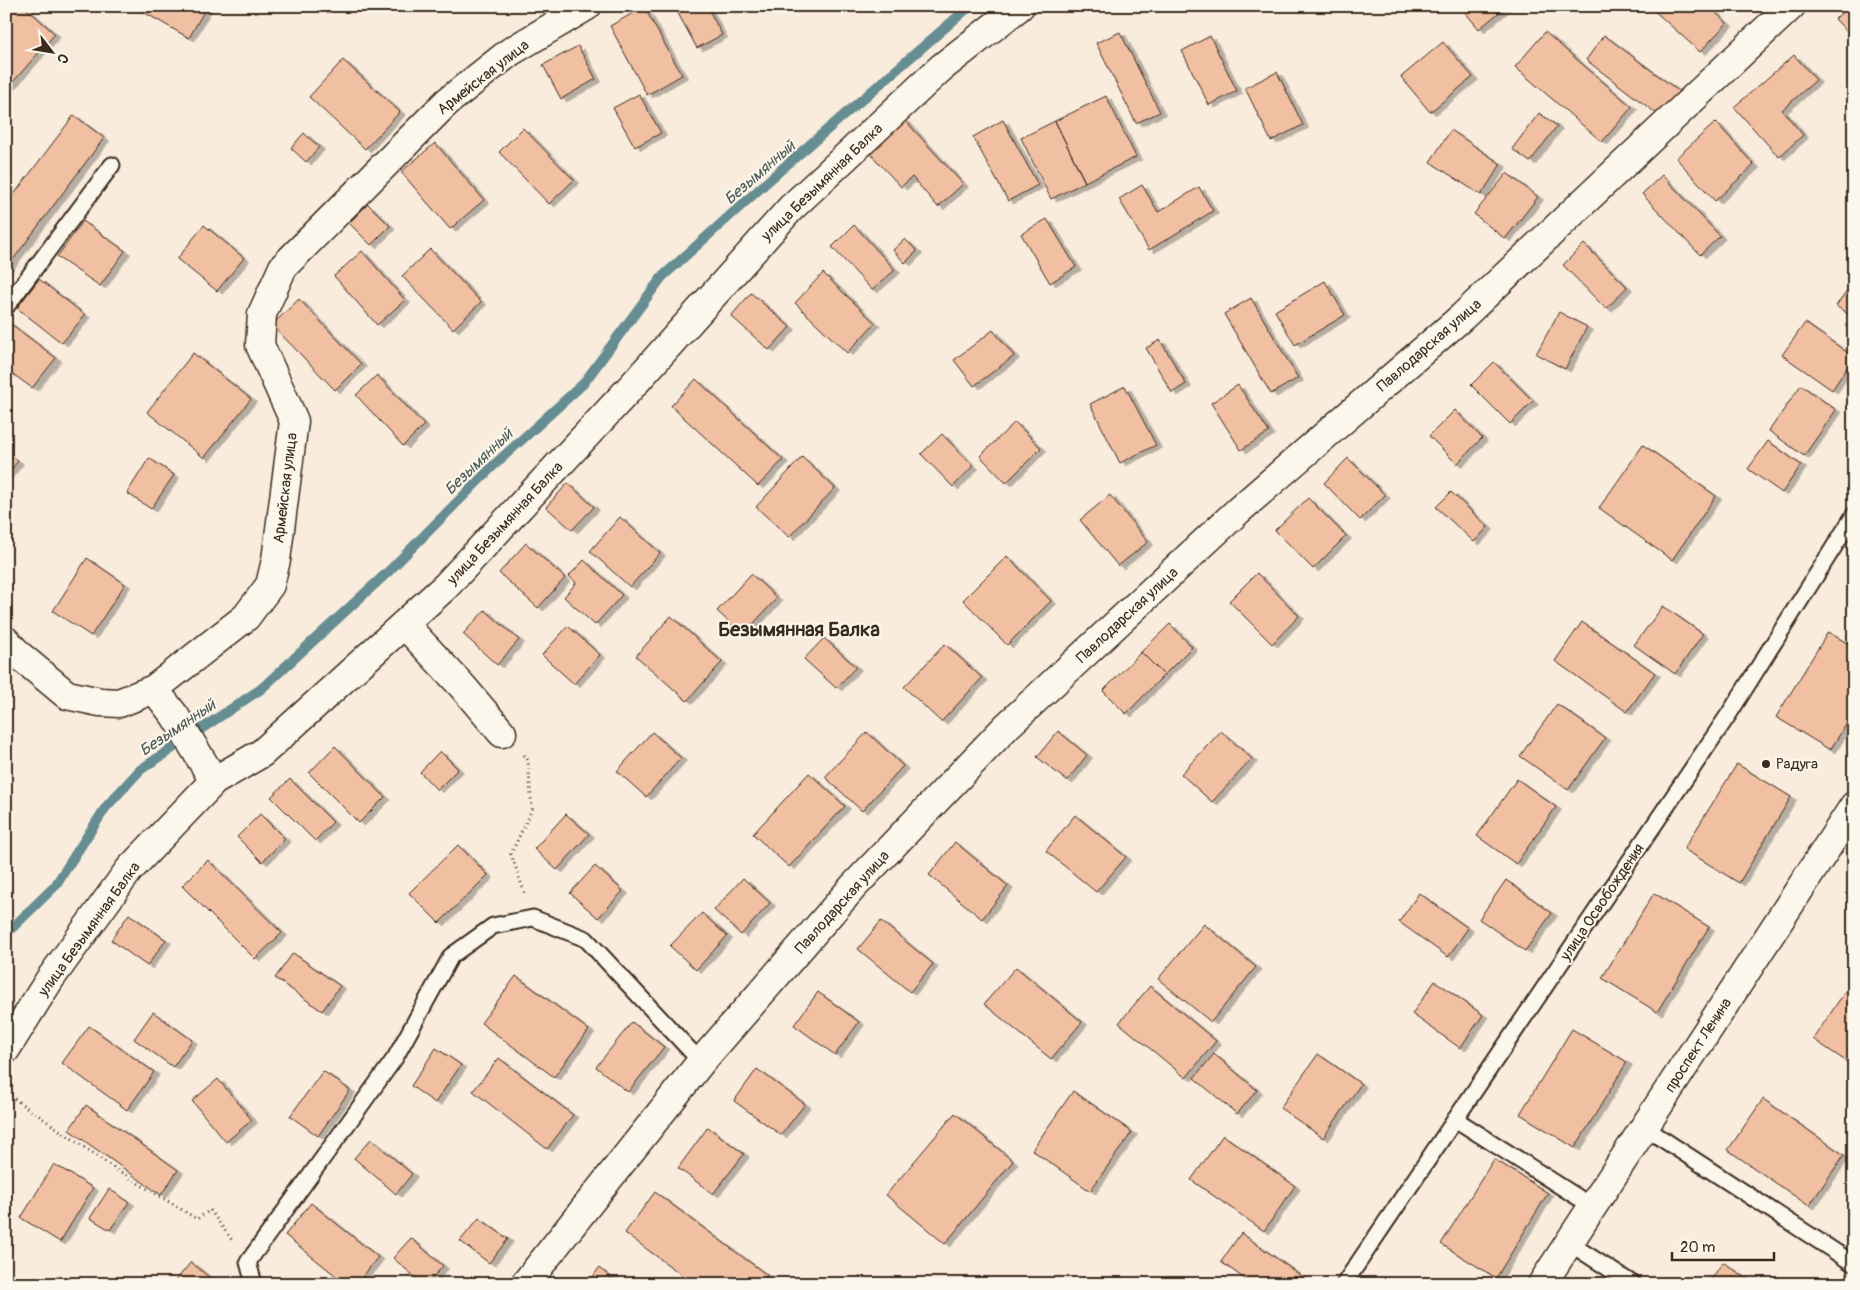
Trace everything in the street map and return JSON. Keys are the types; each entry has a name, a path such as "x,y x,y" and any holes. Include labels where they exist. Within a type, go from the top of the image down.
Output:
{"street":[{"name":"Армейская улица","path":"6,642 20,656 67,694 100,702 119,703 154,689 246,617 270,585 276,560 294,420 260,345 262,314 283,267 447,102 510,52 587,6"},
{"name":"улица Безымянная Балка","path":"6,1049 50,979 129,870 214,781 262,754 446,586 633,384 791,208 941,68 1020,6"},
{"name":"Павлодарская улица","path":"525,1284 701,1062 853,888 1007,726 1239,510 1462,317 1791,6"},
{"path":"404,624 464,688 502,733"},
{"path":"154,689 174,716 214,781"},
{"name":"проспект Ленина","path":"1542,1284 1852,813"}],"lane":[{"path":"6,307 112,165"},
{"name":"улица Освобождения","path":"1344,1284 1729,714 1854,516"},
{"path":"254,1284 248,1262 395,1058 451,956 493,926 533,918 586,939 701,1062"},
{"path":"1455,1119 1593,1206"},
{"path":"1644,1127 1854,1264"},
{"path":"1569,1243 1633,1284"}],"path":[{"path":"502,733 528,760 532,809 511,854 533,918"},
{"path":"6,1093 120,1172 197,1219 210,1210 248,1262"}],"building":[{"path":"6,6 24,6 55,34 6,90"},
{"path":"133,6 207,6 189,38"},
{"path":"674,6 707,6 722,35 697,48"},
{"path":"1460,6 1507,6 1479,29"},
{"path":"1649,6 1708,6 1727,23 1700,52"},
{"path":"1849,6 1853,6 1854,10 1854,39 1835,19"},
{"path":"644,7 682,75 647,95 610,26"},
{"path":"1120,32 1160,112 1136,123 1096,43"},
{"path":"1545,32 1632,107 1602,142 1515,67"},
{"path":"1604,35 1680,92 1661,117 1586,60"},
{"path":"1210,36 1237,91 1209,105 1182,51"},
{"path":"1443,42 1473,77 1430,112 1401,77"},
{"path":"578,46 596,79 561,99 543,65"},
{"path":"1794,55 1816,80 1782,110 1803,135 1779,157 1734,107"},
{"path":"343,60 400,112 365,149 309,97"},
{"path":"1277,72 1303,125 1271,141 1245,88"},
{"path":"639,94 661,133 635,147 613,108"},
{"path":"1106,96 1136,157 1085,182 1055,121"},
{"path":"1539,113 1557,126 1530,162 1512,149"},
{"path":"74,115 104,138 6,269 6,205"},
{"path":"904,119 963,184 938,207 912,177 901,187 868,151"},
{"path":"1003,120 1038,185 1008,201 973,137"},
{"path":"1055,121 1085,182 1051,199 1021,138"},
{"path":"1716,122 1754,165 1715,201 1676,158"},
{"path":"523,128 574,180 549,204 499,152"},
{"path":"1451,130 1501,164 1481,195 1430,162"},
{"path":"304,133 319,147 306,162 291,148"},
{"path":"435,143 484,200 450,229 401,172"},
{"path":"1507,173 1538,197 1505,239 1474,214"},
{"path":"1662,175 1720,236 1700,255 1642,194"},
{"path":"1142,185 1158,212 1199,187 1213,211 1149,250 1119,199"},
{"path":"368,204 390,226 371,245 349,223"},
{"path":"1047,219 1076,267 1050,283 1021,234"},
{"path":"83,221 125,251 100,286 57,257"},
{"path":"204,225 244,258 217,291 177,259"},
{"path":"854,225 895,270 872,290 832,247"},
{"path":"905,239 917,251 905,263 893,250"},
{"path":"1584,244 1627,287 1606,309 1563,265"},
{"path":"430,249 481,302 453,329 402,276"},
{"path":"362,251 405,300 377,325 334,276"},
{"path":"823,273 875,323 847,353 795,303"},
{"path":"39,279 85,315 62,343 17,308"},
{"path":"1854,280 1854,318 1836,306"},
{"path":"1325,281 1345,315 1295,345 1275,311"},
{"path":"751,293 790,327 769,350 731,316"},
{"path":"1251,298 1298,378 1271,394 1224,314"},
{"path":"299,299 361,364 335,390 272,325"},
{"path":"1559,312 1587,327 1565,369 1536,354"},
{"path":"7,321 56,358 32,388 6,369"},
{"path":"1805,323 1854,357 1832,390 1782,355"},
{"path":"993,330 1014,356 974,386 954,360"},
{"path":"1160,340 1186,384 1172,393 1146,348"},
{"path":"193,353 251,399 204,458 147,412"},
{"path":"1494,362 1533,401 1510,424 1471,385"},
{"path":"377,375 424,425 403,446 356,395"},
{"path":"696,379 783,460 758,486 671,406"},
{"path":"1238,385 1269,432 1241,450 1211,403"},
{"path":"1801,385 1836,410 1804,456 1769,431"},
{"path":"1125,386 1156,445 1120,463 1090,404"},
{"path":"1455,410 1482,438 1457,464 1429,436"},
{"path":"1015,422 1041,448 1006,483 980,456"},
{"path":"942,434 973,466 953,487 921,454"},
{"path":"1768,441 1801,465 1782,493 1748,469"},
{"path":"1643,445 1716,496 1672,560 1599,508"},
{"path":"6,452 18,461 6,476"},
{"path":"802,457 835,488 789,537 756,507"},
{"path":"149,458 174,475 151,509 127,493"},
{"path":"1348,458 1385,495 1360,520 1324,483"},
{"path":"568,483 594,507 572,530 546,507"},
{"path":"1451,492 1488,527 1474,542 1436,507"},
{"path":"1110,495 1148,542 1118,566 1080,520"},
{"path":"1308,498 1346,536 1313,569 1275,530"},
{"path":"620,517 660,553 630,587 590,551"},
{"path":"526,543 565,578 538,608 499,573"},
{"path":"1007,556 1051,601 1007,645 963,600"},
{"path":"87,558 125,584 91,636 53,611"},
{"path":"584,560 622,595 595,625 564,597 576,583 569,576"},
{"path":"1257,573 1299,616 1272,644 1229,601"},
{"path":"751,574 777,598 743,635 717,611"},
{"path":"1663,606 1703,634 1675,674 1634,645"},
{"path":"485,610 519,640 497,665 463,634"},
{"path":"671,616 722,662 687,701 636,656"},
{"path":"1582,622 1655,673 1627,712 1555,661"},
{"path":"1170,624 1192,647 1164,675 1141,652"},
{"path":"568,626 600,655 574,684 542,655"},
{"path":"1828,632 1854,647 1854,712 1830,750 1776,717"},
{"path":"824,638 856,667 836,688 804,659"},
{"path":"945,644 982,678 941,722 904,687"},
{"path":"1141,652 1164,675 1126,714 1103,691"},
{"path":"1557,704 1605,738 1568,790 1520,756"},
{"path":"1058,731 1087,755 1067,781 1037,757"},
{"path":"1221,731 1252,759 1212,802 1181,774"},
{"path":"652,732 681,758 646,797 617,771"},
{"path":"867,732 903,766 862,811 825,777"},
{"path":"335,746 385,797 359,823 309,773"},
{"path":"440,751 458,769 437,790 420,772"},
{"path":"1737,764 1791,797 1739,883 1684,849"},
{"path":"809,773 845,806 789,867 753,834"},
{"path":"290,779 333,822 315,841 271,797"},
{"path":"1517,779 1556,807 1516,864 1477,836"},
{"path":"260,814 285,839 262,862 237,837"},
{"path":"566,814 589,834 557,870 534,849"},
{"path":"1075,815 1126,857 1096,892 1046,851"},
{"path":"955,842 1008,886 982,919 929,875"},
{"path":"458,845 488,875 439,923 409,893"},
{"path":"208,860 282,933 255,959 182,886"},
{"path":"595,866 623,891 598,918 570,893"},
{"path":"743,878 770,903 741,935 714,910"},
{"path":"1506,880 1552,913 1525,951 1479,919"},
{"path":"1419,893 1468,928 1448,957 1399,922"},
{"path":"1654,893 1709,927 1657,1012 1602,978"},
{"path":"702,913 727,936 696,970 670,946"},
{"path":"129,914 166,940 147,966 111,940"},
{"path":"881,921 933,964 910,992 858,949"},
{"path":"1204,924 1256,967 1211,1022 1158,979"},
{"path":"293,953 340,986 322,1011 275,978"},
{"path":"1016,967 1082,1022 1051,1059 984,1004"},
{"path":"516,976 589,1030 554,1077 481,1023"},
{"path":"1435,981 1483,1015 1460,1048 1412,1014"},
{"path":"1851,983 1854,985 1853,1066 1813,1039"},
{"path":"1150,986 1216,1041 1186,1078 1119,1023"},
{"path":"818,992 859,1022 835,1055 794,1025"},
{"path":"153,1012 192,1040 173,1067 134,1039"},
{"path":"632,1022 664,1047 628,1092 596,1067"},
{"path":"89,1026 154,1072 127,1110 62,1063"},
{"path":"1572,1029 1627,1062 1575,1148 1520,1114"},
{"path":"436,1048 461,1065 435,1103 411,1086"},
{"path":"1214,1054 1257,1090 1237,1114 1194,1078"},
{"path":"1318,1054 1361,1084 1323,1138 1280,1108"},
{"path":"499,1058 573,1115 547,1149 473,1091"},
{"path":"757,1069 805,1104 781,1135 734,1101"},
{"path":"323,1071 350,1090 318,1136 290,1116"},
{"path":"218,1079 252,1120 226,1142 192,1101"},
{"path":"1073,1091 1132,1132 1090,1191 1032,1150"},
{"path":"1763,1099 1844,1155 1809,1206 1728,1150"},
{"path":"86,1105 178,1170 161,1195 69,1130"},
{"path":"955,1113 1013,1161 945,1244 886,1195"},
{"path":"708,1127 744,1154 713,1194 678,1168"},
{"path":"1223,1135 1295,1186 1264,1231 1191,1180"},
{"path":"371,1139 412,1174 396,1194 354,1158"},
{"path":"1494,1159 1548,1193 1496,1278 1441,1244"},
{"path":"54,1164 93,1188 60,1242 21,1218"},
{"path":"109,1189 129,1202 110,1230 90,1218"},
{"path":"655,1192 767,1275 761,1284 694,1284 625,1233"},
{"path":"311,1203 378,1257 357,1284 346,1284 285,1235"},
{"path":"479,1218 508,1239 489,1263 460,1241"},
{"path":"1241,1233 1307,1280 1304,1284 1252,1284 1221,1262"},
{"path":"411,1238 443,1266 427,1284 423,1284 393,1258"},
{"path":"191,1262 217,1284 173,1284"},
{"path":"1723,1262 1753,1283 1753,1284 1708,1284"},
{"path":"599,1268 620,1284 588,1284"}],"waterway":[{"name":"Безымянный","path":"6,934 55,886 106,807 140,770 261,689 389,571 495,464 583,384 662,277 776,174 970,6"}],"place":[{"name":"Радуга","path":"1766,764"}],"district":[{"name":"Безымянная Балка","path":"799,629"}]}
